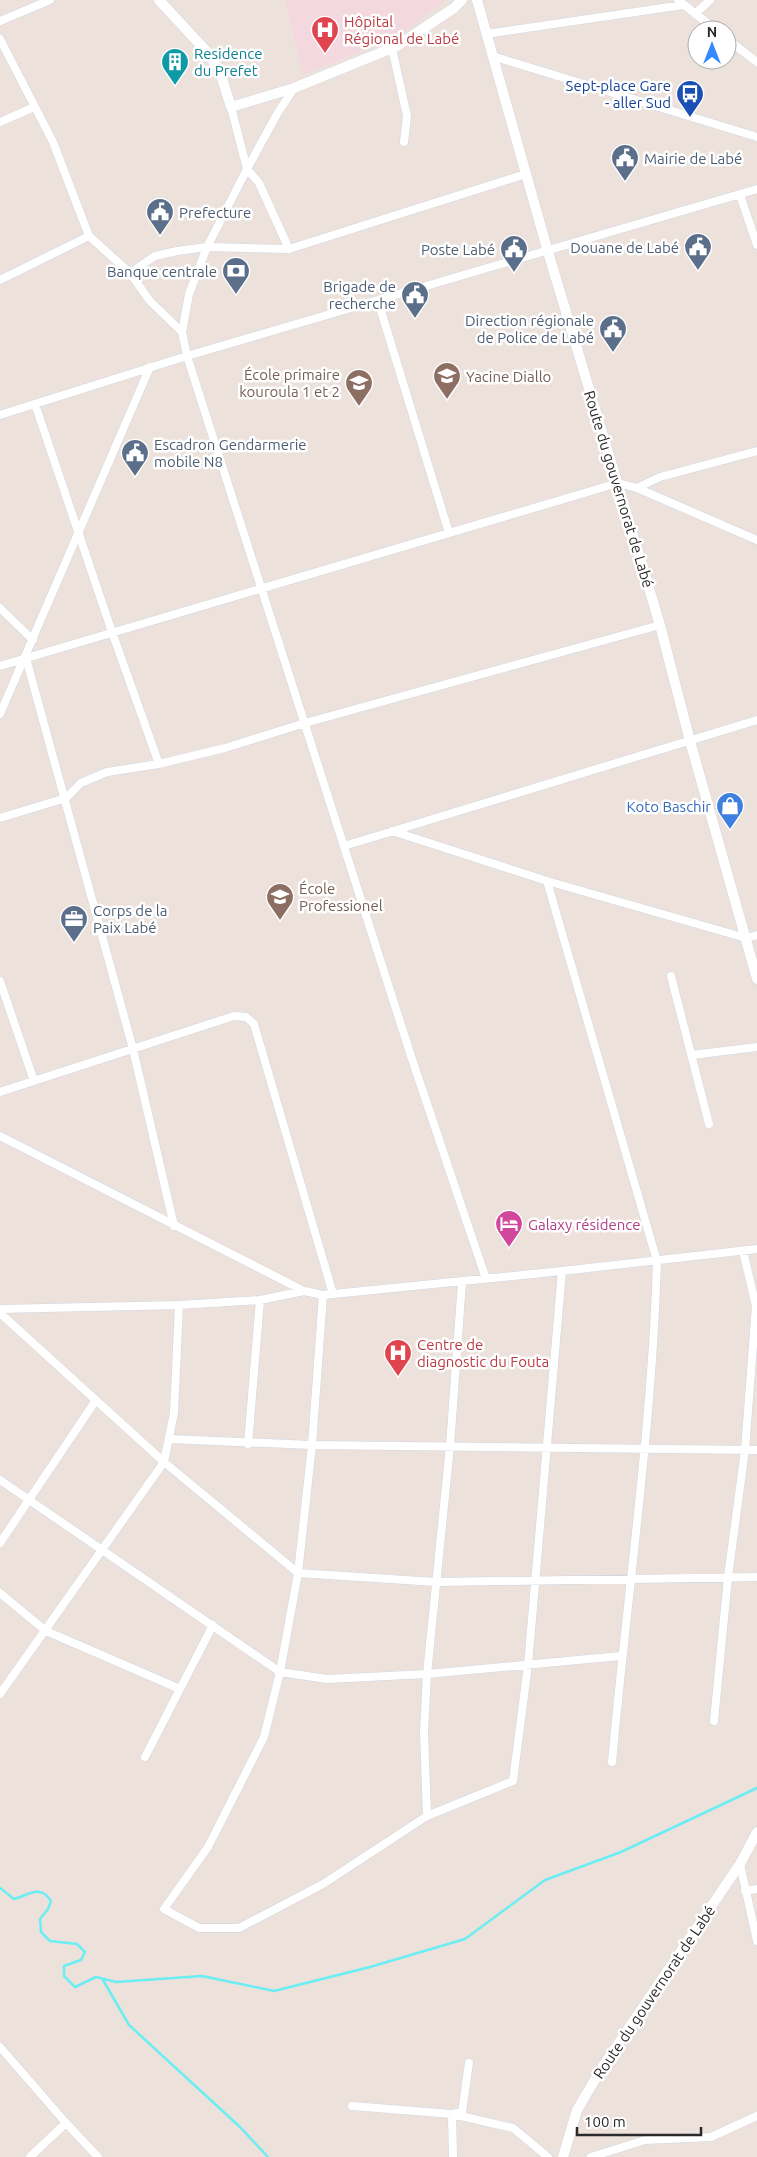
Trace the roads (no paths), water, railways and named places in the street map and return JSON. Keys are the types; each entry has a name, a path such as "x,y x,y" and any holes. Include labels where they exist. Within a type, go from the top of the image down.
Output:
{"street":[{"path":"0,22 50,0"},
{"path":"159,0 208,53 220,72 247,169 258,183 289,249"},
{"path":"231,106 294,88 392,48 454,8 462,0"},
{"name":"Route du gouvernorat de Labé","path":"477,0 548,252 660,625 757,979"},
{"path":"695,14 710,0"},
{"path":"486,34 680,2 703,20"},
{"path":"0,38 53,142 89,236 130,273 150,301 182,332"},
{"path":"737,47 757,62"},
{"path":"392,48 407,116 408,124 404,142"},
{"path":"492,56 757,137"},
{"path":"294,88 277,114 207,247 189,294 182,332 187,356 411,1056 486,1279"},
{"path":"0,122 34,106"},
{"path":"130,273 155,256 177,251 207,247 289,249 526,174"},
{"path":"0,415 150,367 548,252 757,189"},
{"path":"740,195 757,245"},
{"path":"0,280 89,236"},
{"path":"378,300 450,532"},
{"path":"0,714 26,658 78,532 150,367"},
{"path":"35,404 159,764"},
{"path":"637,488 660,477 757,451"},
{"path":"0,666 618,483 637,488 757,540"},
{"path":"0,608 33,640"},
{"path":"0,818 66,798 81,783 107,772 159,764 225,748 305,723 660,625"},
{"path":"26,658 66,798 133,1048 174,1226"},
{"path":"344,846 757,720"},
{"path":"392,831 547,881 746,938 757,935"},
{"path":"547,881 657,1261 656,1317 645,1449 621,1656 612,1762"},
{"path":"671,976 709,1124"},
{"path":"0,981 34,1081"},
{"path":"0,1092 234,1016 246,1017 254,1024 333,1294"},
{"path":"692,1055 757,1047"},
{"path":"0,1136 304,1291 322,1295 462,1282 757,1249"},
{"path":"714,1721 728,1577 745,1450 756,1306 743,1251"},
{"path":"322,1295 312,1445 298,1573 280,1672 264,1737 208,1847 164,1909 198,1928 239,1928 323,1884 427,1816 513,1780 528,1665 562,1271"},
{"path":"427,1816 424,1732 427,1674 450,1446 462,1282"},
{"path":"0,1313 179,1306 260,1300 304,1291"},
{"path":"248,1444 260,1300"},
{"path":"0,1694 164,1462 174,1413 179,1306"},
{"path":"0,1313 164,1462 298,1573 436,1582 757,1577"},
{"path":"0,1543 96,1400"},
{"path":"170,1440 248,1444 757,1450"},
{"path":"0,1480 102,1548 280,1672 327,1679 427,1674 621,1656"},
{"path":"0,1593 46,1631 180,1689"},
{"path":"145,1757 212,1625"},
{"name":"Route du gouvernorat de Labé","path":"563,2157 578,2110 603,2066 740,1864 757,1832"},
{"path":"740,1864 757,1941"},
{"path":"745,1891 757,1888"},
{"path":"0,2046 98,2157"},
{"path":"452,2114 462,2112 469,2063"},
{"path":"352,2106 452,2114 513,2128 548,2157"},
{"path":"452,2114 453,2157"},
{"path":"591,2157 645,2140 710,2137 757,2116"},
{"path":"30,2157 66,2123"}],"waterway":[{"path":"0,1888 14,1899 29,1893 38,1892 43,1893 51,1901 48,1909 40,1919 41,1932 50,1941 77,1944 85,1952 81,1960 64,1966 64,1976 75,1987 96,1977 116,1982 202,1976 274,1991 370,1967 465,1939 545,1880 621,1852 757,1788"},
{"path":"103,1980 129,2025 240,2127 268,2157"}],"place":[{"name":"Hôpital Régional de Labé","path":"325,54"},
{"name":"Residence du Prefet","path":"175,86"},
{"name":"Sept-place Gare - aller Sud","path":"690,118"},
{"name":"Mairie de Labé","path":"625,182"},
{"name":"Prefecture","path":"160,236"},
{"name":"Douane de Labé","path":"698,271"},
{"name":"Poste Labé","path":"514,273"},
{"name":"Banque centrale","path":"236,295"},
{"name":"Brigade de recherche","path":"415,319"},
{"name":"Direction régionale de Police de Labé","path":"613,353"},
{"name":"Yacine Diallo","path":"447,400"},
{"name":"École primaire kouroula 1 et 2","path":"359,407"},
{"name":"Escadron Gendarmerie mobile N8","path":"135,477"},
{"name":"Koto Baschir","path":"730,830"},
{"name":"École Professionel","path":"280,921"},
{"name":"Corps de la Paix Labé","path":"74,943"},
{"name":"Galaxy résidence","path":"509,1248"},
{"name":"Centre de diagnostic du Fouta","path":"398,1377"}]}
